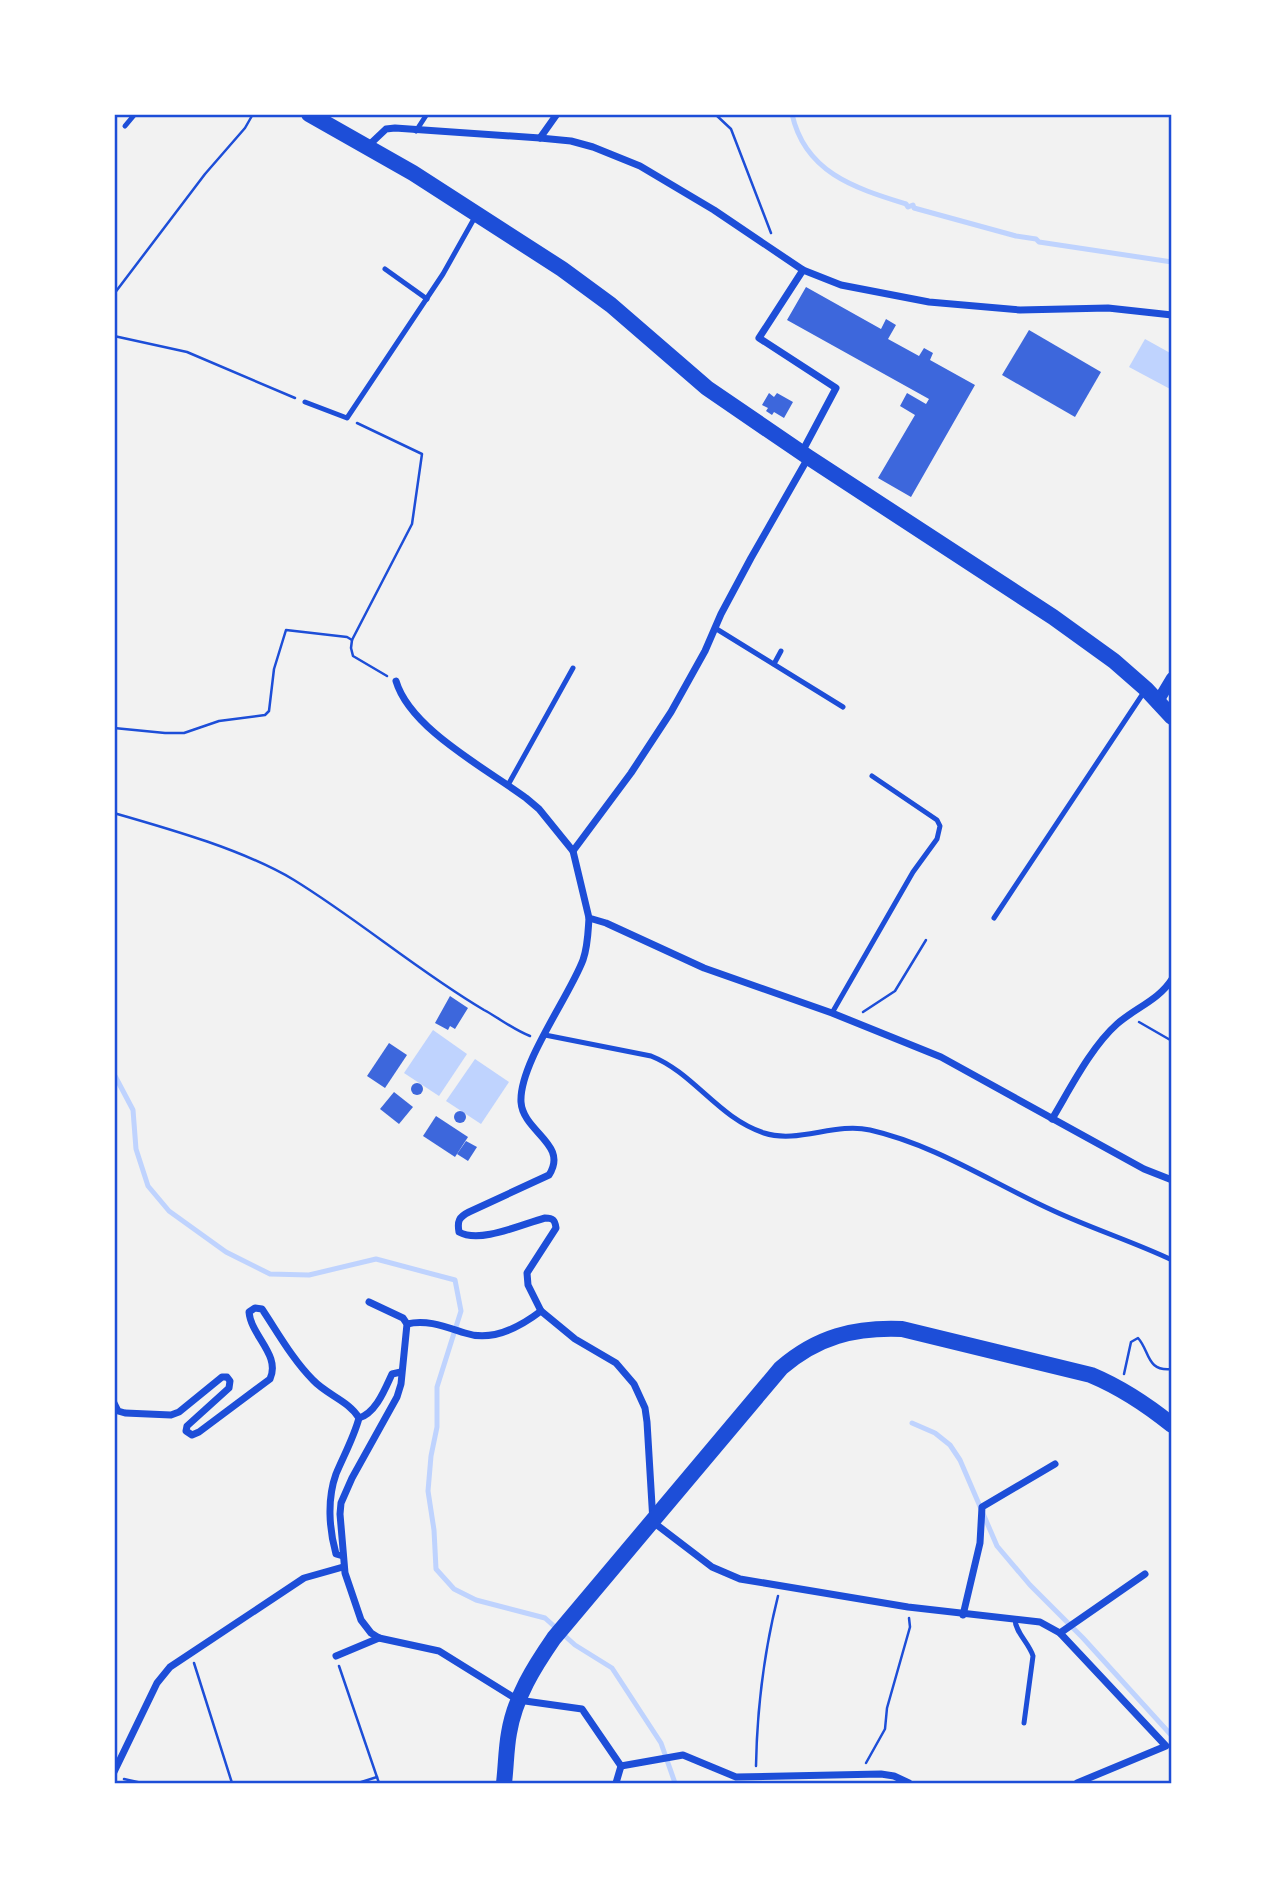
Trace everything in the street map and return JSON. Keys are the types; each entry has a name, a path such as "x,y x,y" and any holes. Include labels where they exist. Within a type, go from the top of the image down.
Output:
{"main road":[{"path":"309,114 367,146 562,269 611,305 708,388 805,455 1053,617 1114,661 1146,689 1172,718"},
{"path":"504,1783 508,1735 518,1700 530,1672 554,1637 781,1368 818,1342 855,1331 902,1329 1091,1375 1120,1387 1172,1425"}],"street":[{"path":"540,138 557,114"},
{"path":"367,146 386,129 571,141 640,166 715,210 803,270 841,285 929,302 1020,310 1108,308 1172,315"},
{"path":"573,851 631,773 671,712 705,652 836,388 759,338 803,270"},
{"path":"1157,703 1172,678"},
{"path":"396,681 411,710 426,726 539,809 573,851 589,918 587,945 582,962 522,1088 521,1103 527,1119 551,1147 556,1159 555,1166 549,1175 460,1217 457,1223 459,1231 478,1237 545,1218 555,1221 556,1228 527,1273 528,1285 541,1311 575,1339 616,1363 634,1384 645,1408 647,1422 653,1522 724,1574 780,1587 908,1607 1040,1622 1060,1633 1169,1745 1077,1783"},
{"path":"589,918 606,923 704,968 832,1013 942,1057 1144,1169 1172,1180"},
{"path":"1052,1119 1103,1041 1118,1023 1167,987 1172,979"},
{"path":"369,1302 403,1318 407,1324 397,1397 341,1503 343,1567 361,1620 371,1633 379,1638 439,1651 518,1700 582,1709 621,1766"},
{"path":"114,1403 116,1414 171,1415 191,1404 222,1377 227,1377 230,1381 229,1388 187,1426 186,1431 192,1435 199,1432 270,1379 274,1371 273,1362 250,1323 250,1312 255,1308 262,1309 310,1377 325,1392 354,1410 359,1418"},
{"path":"407,1324 447,1325 467,1334 491,1335 530,1320 541,1311"},
{"path":"359,1418 365,1416 382,1395 392,1374 401,1373"},
{"path":"343,1556 336,1554 332,1541 331,1490 359,1418"},
{"path":"962,1615 980,1543 982,1507 1055,1464"},
{"path":"114,1775 157,1682 170,1667 304,1578 343,1567"},
{"path":"1060,1633 1145,1574"},
{"path":"335,1656 379,1638"},
{"path":"621,1766 683,1755 736,1777 865,1774 894,1776 909,1783"},
{"path":"616,1783 621,1766"}],"lane":[{"path":"125,126 135,114"},
{"path":"416,131 427,114"},
{"path":"305,402 347,418 427,299 477,214"},
{"path":"385,269 427,299"},
{"path":"715,628 843,707"},
{"path":"774,664 781,651"},
{"path":"508,785 573,668"},
{"path":"994,918 1146,689"},
{"path":"832,1013 914,872 937,839 940,826 936,820 872,776"},
{"path":"544,1037 652,1056 668,1062 723,1111 766,1134 795,1135 855,1128 902,1140 946,1157 1055,1212 1172,1260"},
{"path":"1015,1619 1015,1626 1033,1656 1024,1723"}],"path":[{"path":"114,294 253,114"},
{"path":"715,114 731,129 767,219 776,251"},
{"path":"114,336 187,352 305,402"},
{"path":"347,418 422,454 412,524 352,640 351,648 353,656 396,681"},
{"path":"114,728 184,733 219,721 265,715 270,711 274,669 286,629 352,640"},
{"path":"114,813 159,825 258,862 293,880 409,958 447,988 528,1035 544,1037"},
{"path":"856,1022 858,1016 895,991 926,940"},
{"path":"1129,1016 1172,1041"},
{"path":"1120,1387 1132,1342 1138,1338 1151,1363 1172,1369"},
{"path":"756,1777 760,1693 770,1626 780,1587"},
{"path":"865,1774 865,1766 885,1729 887,1708 910,1627 908,1607"},
{"path":"191,1653 232,1783"},
{"path":"335,1656 379,1783"},
{"path":"114,1775 142,1783"},
{"path":"358,1783 377,1777"}],"water":[{"path":"1145,339 1172,354 1172,390 1129,367"},
{"path":"433,1030 467,1054 439,1096 404,1073"},
{"path":"475,1059 509,1082 481,1124 446,1101"}],"building":[{"path":"806,287 881,329 886,319 896,325 888,339 919,356 924,348 933,353 930,360 975,385 911,497 878,478 915,415 900,406 907,393 926,404 929,399 787,320"},
{"path":"1029,330 1101,372 1075,417 1002,375"},
{"path":"769,393 774,397 777,393 793,402 784,418 774,412 772,415 766,411 768,408 762,405"},
{"path":"450,996 468,1008 455,1029 450,1026 448,1030 435,1023"},
{"path":"389,1043 407,1055 385,1088 367,1076"},
{"path":"417,1083 423,1089 417,1095 411,1089"},
{"path":"394,1092 413,1107 399,1124 380,1109"},
{"path":"460,1111 466,1117 460,1123 454,1117"},
{"path":"436,1116 468,1137 455,1157 423,1136"},
{"path":"466,1141 477,1147 468,1161 457,1154"}],"waterway":[{"path":"792,114 808,151 820,164 851,184 908,207 913,205 914,208 1036,239 1039,242 1172,262"},
{"path":"114,1074 133,1110 136,1149 148,1186 169,1211 226,1252 270,1274 309,1275 376,1259 455,1280 461,1311 437,1387 437,1427 428,1491 436,1569 454,1589 476,1600 545,1618 575,1645 612,1668 661,1743 675,1783"},
{"path":"912,1423 935,1433 950,1445 960,1460 997,1546 1030,1585 1083,1638 1172,1736"}]}
